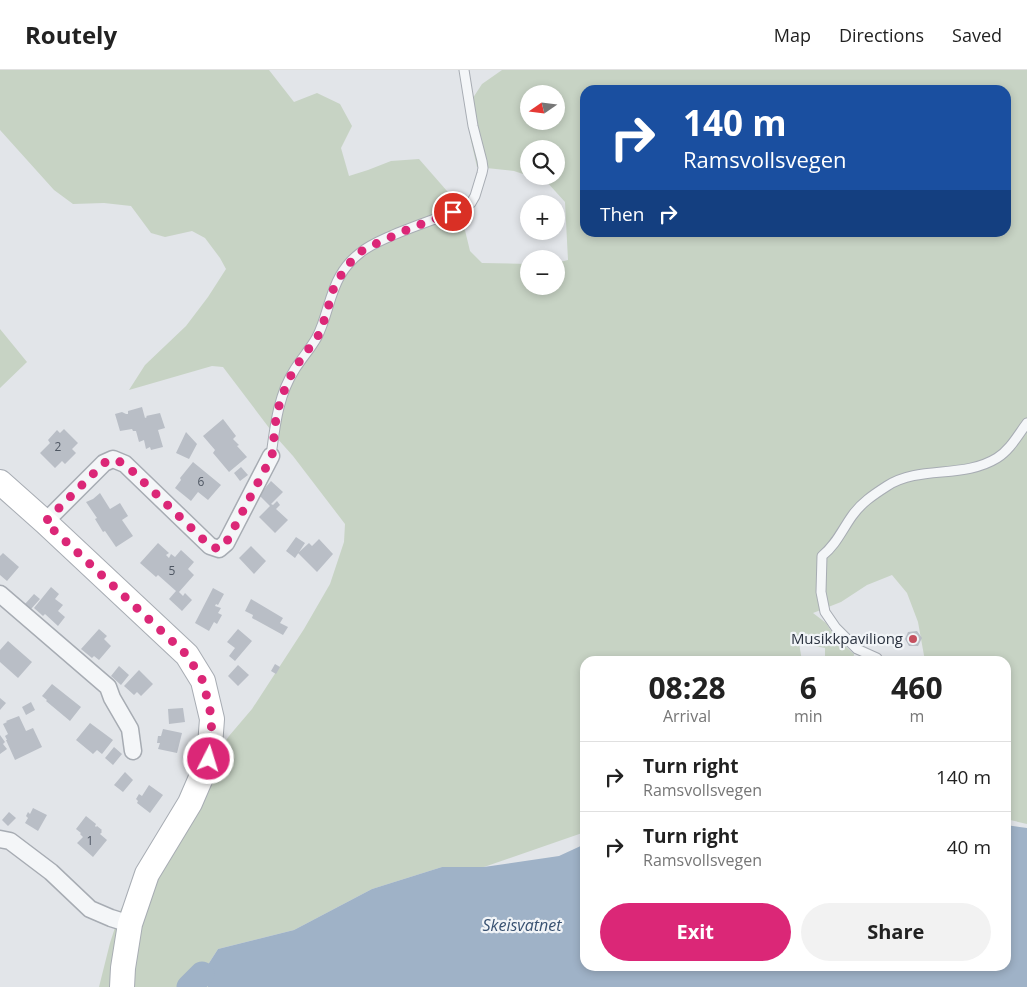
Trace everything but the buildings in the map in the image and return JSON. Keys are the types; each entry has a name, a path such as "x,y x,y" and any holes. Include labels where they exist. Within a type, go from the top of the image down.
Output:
{"main road":[{"path":"0,482 187,655 203,681 212,719 209,759 190,803 147,874 130,924 123,977"}],"street":[{"path":"45,522 104,463 113,459 125,464 210,546 219,549 226,543 272,456"},
{"path":"0,594 108,687 112,698 130,729 133,751"},
{"path":"0,839 10,841 51,872 90,909 130,924"}],"lane":[{"path":"272,456 276,418 286,386 294,369 318,336 334,287 346,267 360,252 411,228 465,208 475,196 482,173 482,161 473,126 464,70"},
{"path":"873,656 857,649 836,628 825,612 821,592 822,556 829,550 861,505 888,485 914,475 963,470 984,464 998,457 1010,446 1027,423"}],"green space":[{"path":"0,70 269,70 294,102 317,93 340,104 352,126 341,148 349,176 391,161 419,159 454,199 463,222 470,251 482,263 520,264 520,295 565,295 565,261 568,260 565,195 559,195 550,185 565,185 565,140 520,140 520,173 477,167 470,136 469,104 482,84 502,70 1027,70 1027,824 1011,820 1011,656 924,656 918,622 907,593 892,575 867,585 841,602 813,613 826,623 835,637 854,654 854,656 825,656 825,648 799,643 801,656 580,656 580,834 484,867 442,867 372,889 294,930 218,949 202,974 208,987 99,987 121,909 146,874 211,762 229,736 252,709 304,629 330,584 344,542 345,524 223,367 212,366 129,390 145,365 186,326 226,269 205,238 192,231 165,237 151,233 131,206 104,203 73,204 54,190 0,130"},
{"path":"0,329 27,362 0,388"}],"water":[{"name":"Skeisvatnet","path":"1011,826 1027,828 1027,987 208,987 202,974 218,949 294,930 372,889 442,867 484,867 559,856 580,846 580,971 1011,971"}],"waterway":[{"path":"189,987 202,974"}],"place":[{"name":"Musikkpaviliong","path":"913,639"}],"route":[{"path":"209,759 212,719 203,681 187,655 45,522 104,463 113,459 125,464 210,546 219,549 226,543 272,456 276,418 280,402 294,369 318,336 339,277 360,252 382,240 453,212"}]}
